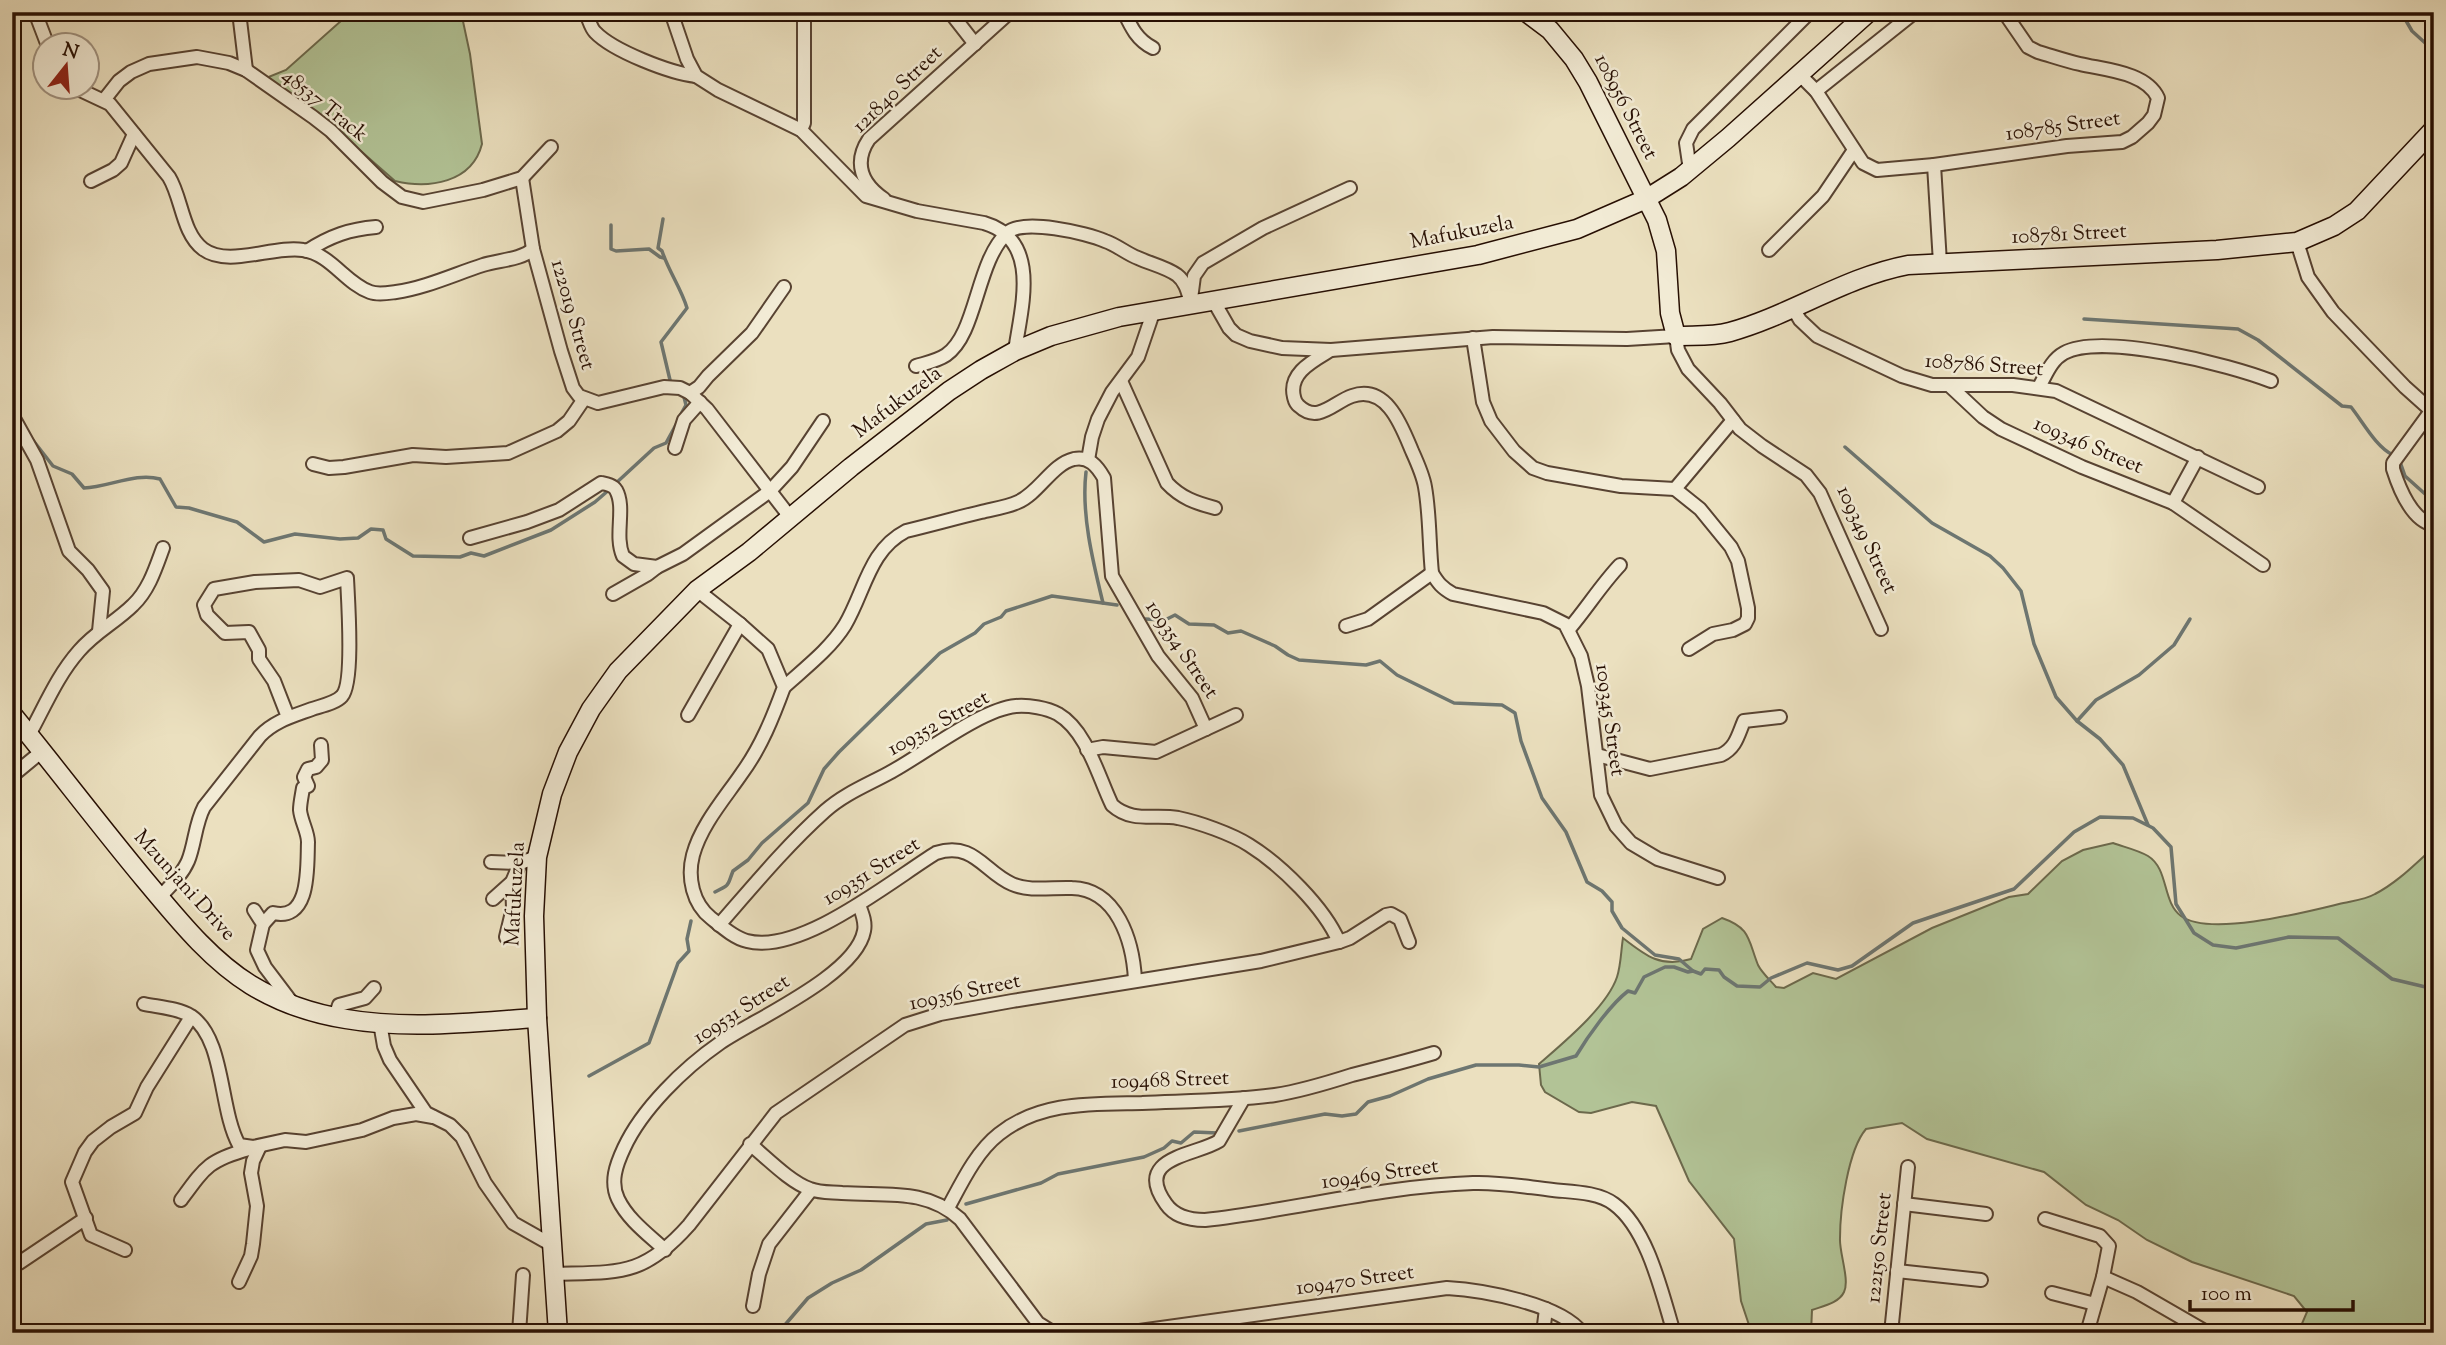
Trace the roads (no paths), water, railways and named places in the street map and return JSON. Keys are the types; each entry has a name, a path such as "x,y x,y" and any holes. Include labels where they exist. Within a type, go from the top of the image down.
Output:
{"main road":[{"name":"108956 Street","path":"1527,12 1550,30 1574,59 1646,200"},
{"name":"Mafukuzela","path":"558,1333 537,1018 534,916 537,857 555,785 568,752 591,709 618,671 697,590 949,391 1014,351 1081,327 1154,310 1387,271 1528,243 1596,222 1646,200 1690,170 1869,12"},
{"name":"108781 Street","path":"1676,337 1707,337 1730,332 1874,273 1908,265 2217,250 2297,242 2334,226 2357,211 2434,129"},
{"name":"109349 Street","path":"1646,200 1657,220 1666,251 1670,313 1676,337"},
{"name":"Mzunjani Drive","path":"12,714 197,940 251,985 293,1004 335,1017 380,1023 459,1023 537,1018"}],"street":[{"path":"35,12 43,32"},
{"path":"239,12 246,70"},
{"path":"585,12 595,32 625,51 662,69 696,76 718,90 802,130 859,190 875,201 976,221 994,226 1006,234 1020,256 1024,278 1014,351"},
{"path":"671,12 687,59 696,76"},
{"path":"802,130 804,12"},
{"path":"950,12 975,44"},
{"name":"121840 Street","path":"893,205 871,189 864,178 861,160 864,146 889,120 1010,12"},
{"path":"1124,12 1136,35 1153,48"},
{"path":"1690,170 1686,143 1693,129 1810,12"},
{"path":"1816,90 1915,12"},
{"name":"108785 Street","path":"1800,75 1816,90 1863,163 1877,170 1934,165 2055,147 2122,142 2141,131 2154,115 2158,98 2142,81 2038,52 2028,47 2004,12"},
{"name":"48537 Track","path":"104,100 125,76 149,64 197,57 215,59 246,70 331,131 382,182 402,197 411,200 435,201 522,178 551,147"},
{"path":"104,100 116,110 169,177 176,189 184,217 201,248 219,255 237,256 293,249 307,251 329,261 364,289 377,294 398,292 527,254 533,249"},
{"path":"91,181 121,163 134,134"},
{"path":"1769,250 1824,196 1853,150"},
{"path":"1934,165 1940,263"},
{"name":"122019 Street","path":"522,178 533,249 573,388 579,396 598,404 664,387 680,388 695,397"},
{"path":"1191,303 1194,276 1203,263 1264,228 1350,188"},
{"path":"916,366 945,355 960,341 995,249 1012,230 1031,226 1107,241 1132,256 1169,270 1179,277 1191,303"},
{"path":"307,251 326,239 352,229 376,227"},
{"path":"2297,242 2308,276 2333,312 2404,387 2432,412 2393,463 2397,481 2418,517 2426,524 2434,525"},
{"path":"675,448 699,387 752,333 784,287"},
{"path":"1213,299 1229,328 1236,335 1272,347 1331,350 1473,338 1676,337"},
{"name":"108786 Street","path":"1793,308 1800,320 1817,336 1914,381 1951,387 2039,387 2071,396 2258,487"},
{"path":"697,590 768,649 784,687 833,641 845,624 881,550 892,538 906,531 1019,502 1069,461 1078,458 1088,460 1098,419 1112,392 1138,357 1154,310"},
{"name":"109349 Street","path":"1676,337 1682,361 1733,420 1756,442 1806,475 1820,493 1881,629"},
{"path":"1473,338 1483,401 1491,421 1514,451 1533,468 1621,486 1675,489 1700,509 1731,547 1738,561 1748,618 1745,624 1733,630 1713,634 1689,649"},
{"path":"2039,387 2056,358 2074,348 2088,345 2161,353 2238,369 2271,381"},
{"path":"1331,350 1299,373 1293,390 1295,401 1299,407 1316,414 1325,412 1350,396 1365,395 1383,401 1392,410 1425,485 1432,573 1442,588 1453,594 1543,613 1555,617 1569,629 1620,565"},
{"path":"1121,380 1167,483 1174,491 1191,501 1215,508"},
{"name":"109346 Street","path":"1951,387 1983,417 2001,429 2082,467 2173,503 2263,565"},
{"path":"695,397 790,517"},
{"path":"313,464 329,468 413,455 446,457 508,453 557,431 569,421 584,399"},
{"path":"12,415 37,460 69,551 88,570 103,591 99,631"},
{"path":"1675,489 1733,420"},
{"path":"613,594 683,554 770,491 792,467 823,421"},
{"path":"2173,503 2198,457"},
{"name":"109354 Street","path":"1088,460 1097,466 1104,478 1112,576 1158,656 1192,698 1206,729"},
{"path":"470,538 559,510 601,483 616,490 619,503 617,538 623,556 634,564 657,567"},
{"path":"29,734 62,673 78,652 99,631 137,601 153,574 163,548"},
{"path":"1346,626 1368,619 1432,573"},
{"path":"160,897 185,867 204,807 260,736 268,728 288,717 340,699 347,690 347,578 320,587 299,580 255,582 214,589 204,606 207,615 225,634 248,632 259,650 259,659 274,681 288,717"},
{"path":"688,715 740,624"},
{"name":"109345 Street","path":"1569,629 1581,656 1588,686 1601,795 1612,819 1623,836 1643,852 1718,878"},
{"name":"109351 Street","path":"784,687 758,749 722,800 693,855 690,872 699,906 719,925 745,941 759,943 783,940 825,924 859,905 936,853 946,850 959,851 973,855 1014,885 1027,888 1073,887 1096,891 1106,899 1127,936 1133,953 1135,980"},
{"name":"109352 Street","path":"719,925 781,855 824,811 844,795 890,773 986,715 1017,706 1055,713 1070,725 1087,750 1112,805 1119,811 1139,817 1175,817 1250,845 1318,906 1333,928 1339,943"},
{"path":"1087,750 1103,747 1156,752 1236,715"},
{"path":"1597,755 1650,769 1661,768 1721,755 1736,743 1744,721 1780,717"},
{"path":"293,1004 264,967 257,950 263,924 273,913 289,914 305,893 304,880 309,869 300,810 303,788 308,786 304,777 308,769 316,767 321,760 321,745"},
{"path":"12,776 41,752"},
{"path":"491,862 520,863 537,857"},
{"path":"506,937 513,908 512,882 520,863"},
{"path":"493,899 512,882"},
{"name":"109531 Street","path":"665,1250 632,1219 618,1199 614,1183 616,1166 635,1125 687,1070 718,1044 803,994 850,955 864,932 864,919 859,905"},
{"path":"254,911 263,924"},
{"name":"109356 Street","path":"554,1274 633,1269 665,1250 690,1225 776,1113 905,1025 940,1014 1261,961 1339,943 1391,914 1400,919 1409,942"},
{"path":"335,1017 338,1005 365,998 374,988"},
{"path":"144,1004 191,1017 201,1024 218,1061 231,1129 239,1145 260,1146"},
{"path":"125,1250 91,1235 72,1182 85,1152 93,1141 135,1113 147,1087 191,1017"},
{"path":"380,1023 384,1046 390,1060 419,1104 426,1113 450,1125 462,1138 485,1183 513,1223 552,1245"},
{"name":"109468 Street","path":"948,1208 972,1165 998,1134 1029,1116 1078,1105 1244,1098 1304,1089 1434,1053"},
{"name":"109469 Street","path":"1244,1098 1219,1141 1177,1157 1165,1163 1159,1170 1157,1182 1161,1196 1178,1215 1205,1220 1395,1191 1472,1183 1512,1185 1596,1196 1614,1204 1621,1211 1644,1245 1674,1333"},
{"path":"181,1200 211,1163 222,1157 285,1140 306,1142 325,1139 362,1130 393,1118 416,1114 433,1117"},
{"path":"750,1144 811,1190 913,1196 932,1200 948,1208 960,1219 1038,1323 1054,1333"},
{"path":"239,1282 251,1256 253,1244 257,1206 251,1172 260,1146"},
{"name":"122150 Street","path":"1891,1333 1908,1167"},
{"path":"753,1306 759,1274 769,1244 811,1190"},
{"path":"1903,1204 1986,1214"},
{"path":"12,1264 86,1217"},
{"path":"2045,1219 2105,1239 2110,1250 2087,1333"},
{"path":"1897,1271 1981,1280"},
{"path":"519,1333 523,1275"},
{"path":"2103,1277 2137,1292 2208,1333"},
{"name":"109470 Street","path":"1125,1333 1447,1288 1491,1294 1546,1309 1572,1321 1582,1333"},
{"path":"2052,1293 2095,1304"},
{"path":"1543,1333 1546,1309"}],"waterway":[{"path":"2401,12 2412,31 2434,51"},
{"path":"663,219 658,248 662,251 687,308 661,342 670,380"},
{"path":"611,225 611,249 649,249 664,258"},
{"path":"2084,319 2238,329 2258,340 2342,406 2351,407 2375,440 2393,455"},
{"path":"681,414 686,405 684,397"},
{"path":"615,484 654,448 666,443 678,421"},
{"path":"32,439 53,466 72,474 84,488 151,477 160,479 176,507 189,508 237,522 264,542 295,534 340,539 358,538 371,529 383,530 386,539 413,556 460,557 471,553 484,556 551,530 595,502 610,489"},
{"path":"1845,447 1932,523 1990,556 2003,568 2021,591 2034,644 2056,697 2123,765 2148,825"},
{"path":"2399,459 2405,476 2434,502"},
{"path":"1086,472 1087,521 1103,603"},
{"path":"715,892 726,886 733,871 808,803 824,769 940,653 975,633 984,624 1001,617 1006,611 1052,596 1117,605"},
{"path":"1145,619 1165,620 1175,615 1189,624 1214,625 1228,633 1241,631 1299,660 1366,665 1380,661 1397,675 1454,703 1502,705 1515,713 1521,741 1542,798 1566,832 1587,882 1602,891 1612,902 1612,911 1622,928 1655,955 1679,959 1693,971"},
{"path":"2077,721 2096,700 2139,675 2174,645 2190,619"},
{"path":"1239,1131 1325,1114 1356,1114 1368,1102 1390,1096 1428,1079 1476,1065 1539,1067 1576,1056 1614,1004 1628,991 1635,993 1644,977 1665,967 1701,974 1705,969 1719,970 1737,986 1760,987 1771,978 1807,963 1838,970 1852,966 1913,923 2014,889 2074,832 2100,817 2133,818 2153,828 2171,847 2176,904 2194,933 2213,945 2236,948 2289,937 2338,938 2392,979 2434,989"},
{"path":"589,1076 649,1043 678,963 689,951 687,939 691,921"},
{"path":"966,1204 1041,1183 1058,1174 1144,1157 1164,1148 1172,1141 1181,1143 1194,1132 1218,1133"},
{"path":"778,1333 808,1298 861,1270 926,1224 947,1220"}]}
